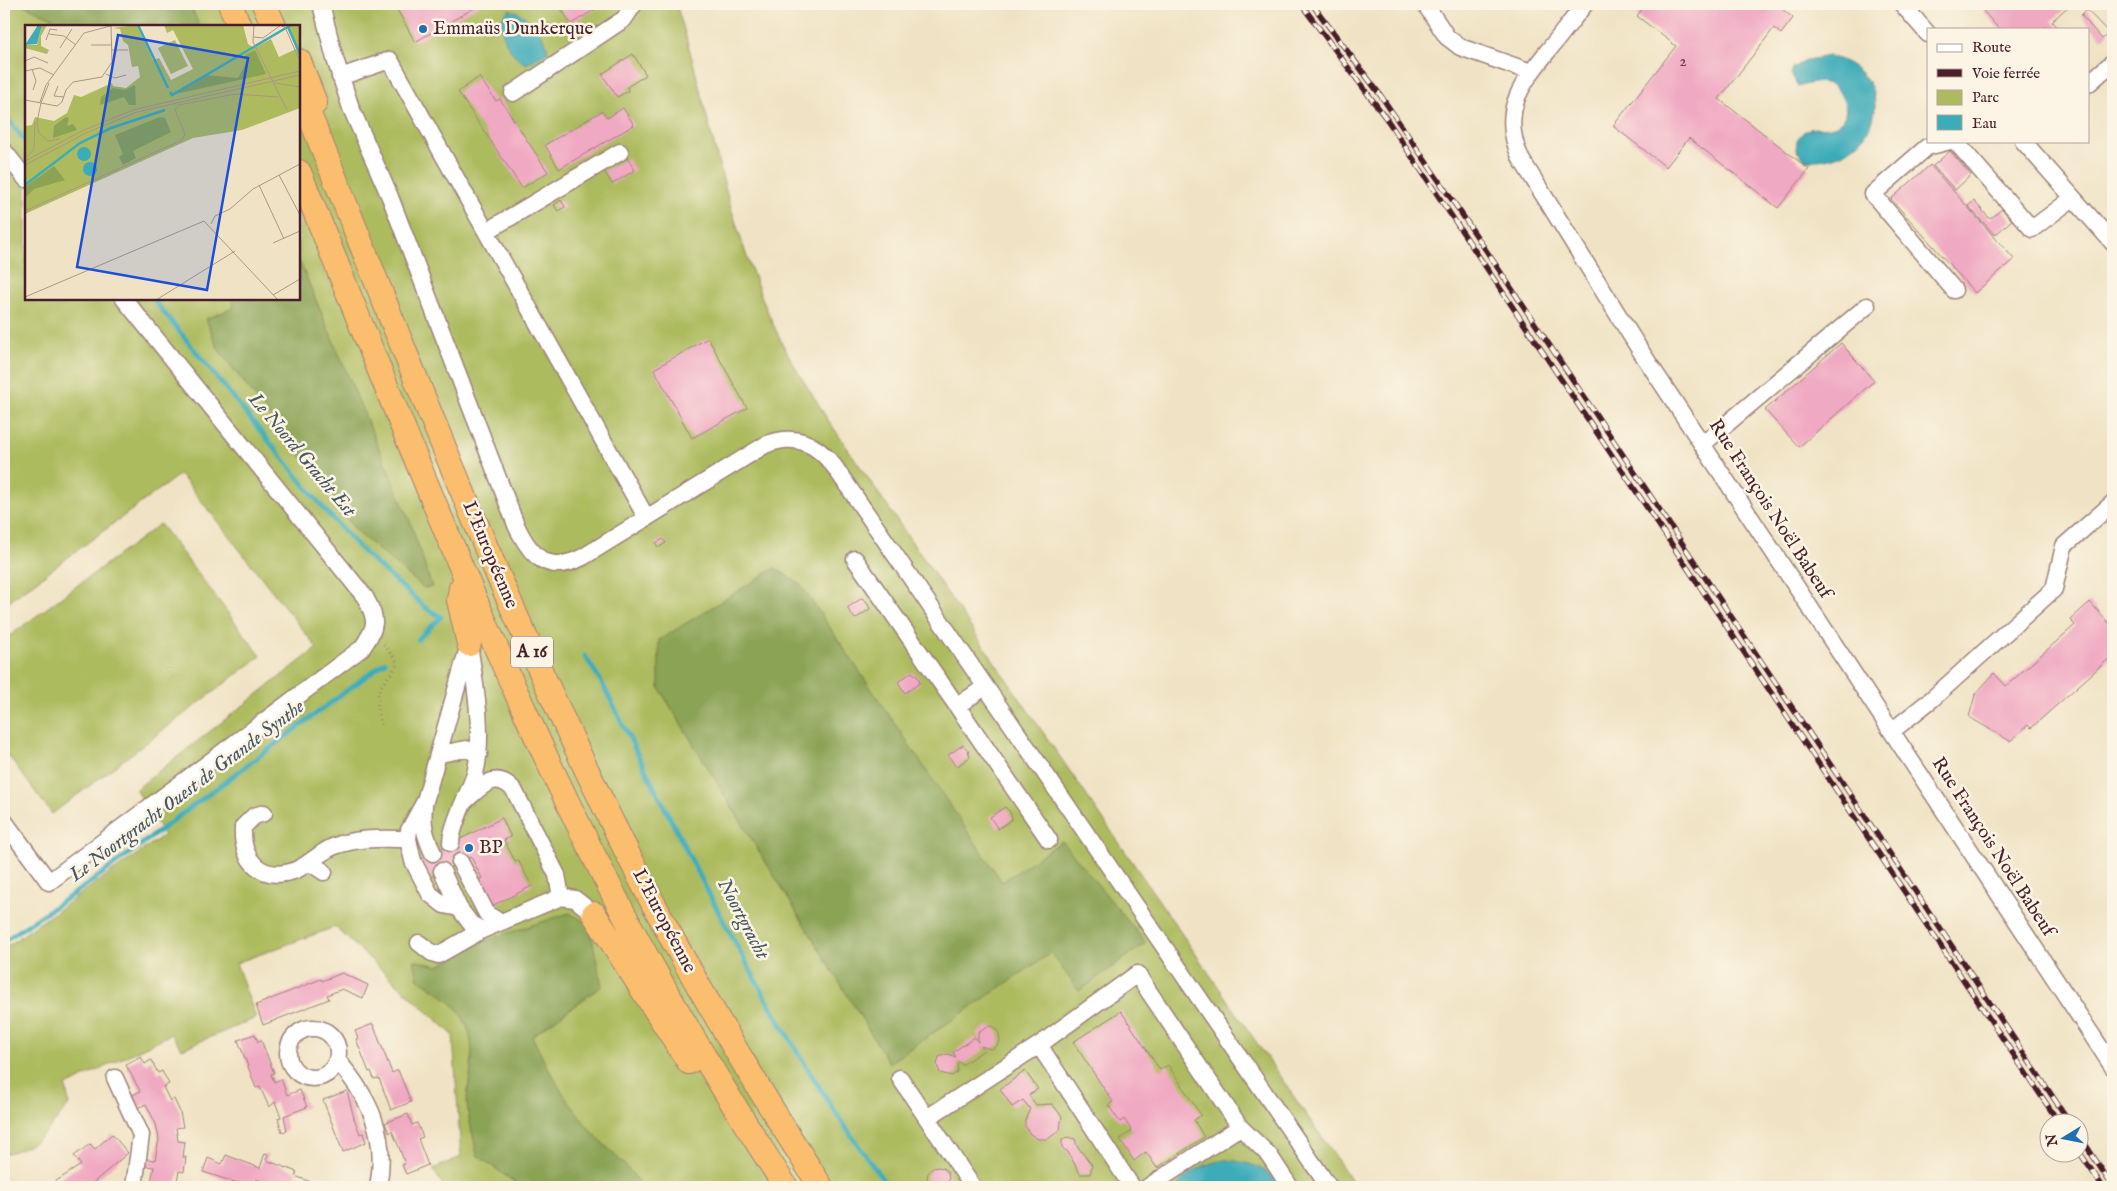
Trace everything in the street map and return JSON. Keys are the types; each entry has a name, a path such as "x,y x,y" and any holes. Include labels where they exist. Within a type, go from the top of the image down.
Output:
{"highway":[{"path":"230,4 239,25"},
{"path":"264,4 274,25"},
{"path":"276,4 285,25"},
{"path":"300,63 314,98 352,222"},
{"name":"L'Européenne","path":"300,92 494,565 589,776 636,871 682,956 741,1058 821,1187"},
{"name":"L'Européenne","path":"300,174 463,574 525,713 630,925 710,1066 784,1187"},
{"path":"463,574 459,600 469,644"},
{"path":"594,914 714,1100 784,1187"}],"street":[{"path":"321,4 340,77 351,108 390,197 525,542 542,560 555,565 568,563 583,557 765,445 783,439 807,442 820,451 831,462 1329,1187"},
{"path":"513,93 617,24 629,13 634,4"},
{"path":"1425,4 1441,29 1460,47 1503,60 1531,72"},
{"name":"Rue François Noël Babeuf","path":"1585,4 1531,72 1515,98 1512,115 1512,134 1521,159 1607,298 2113,1066"},
{"path":"1902,4 1927,33"},
{"path":"340,77 390,60 646,518"},
{"path":"2090,82 2113,62"},
{"path":"1946,142 1927,147 1873,194 1954,290"},
{"path":"1956,142 2032,229 2073,198"},
{"path":"2024,142 2113,243"},
{"path":"4,152 25,178"},
{"path":"487,231 620,152"},
{"path":"4,821 49,882 362,648 374,631 375,615 365,597 125,300"},
{"path":"1703,444 1867,306"},
{"path":"1892,731 1932,699 2054,588 2064,546 2113,503"},
{"path":"855,559 1049,840"},
{"path":"433,853 426,840 422,823 425,801 439,756 439,733 469,644"},
{"path":"451,843 479,754 475,686 469,644"},
{"path":"957,706 985,687"},
{"path":"424,768 439,756 466,749 479,754"},
{"path":"465,802 486,783 497,779 507,781 514,790 557,875 561,897"},
{"path":"425,801 409,830 408,839 413,861 430,894 444,905 459,908"},
{"path":"257,810 243,827 242,843 247,856 255,866 268,872 283,873 297,869 334,846 360,839 408,839"},
{"path":"309,862 324,872"},
{"path":"460,862 487,914 500,922"},
{"path":"442,871 459,908 471,924 482,930"},
{"path":"419,943 432,953 438,954 482,930 561,897 575,899 594,914"},
{"path":"927,1118 1039,1045 1137,974 1240,1127 1269,1155 1290,1187"},
{"path":"1039,1045 1132,1187"},
{"path":"337,1060 362,1092 372,1114 380,1147 378,1187"},
{"path":"115,1078 141,1135 134,1187"},
{"path":"900,1078 973,1187"},
{"path":"1148,1187 1240,1127"}],"path":[{"path":"374,631 397,662 396,669 382,684 377,704 381,725"}],"green space":[{"path":"4,4 676,4 693,62 723,181 741,239 771,319 794,365 826,417 1356,1187 444,1187 433,1169 461,1157 453,1035 335,927 236,963 256,1018 182,1049 171,1034 66,1086 69,1105 48,1130 34,1142 4,1154 4,955 6,947 164,835 136,789 317,648 180,474 4,605"},
{"path":"22,4 190,4 199,25 68,25"},
{"path":"300,262 411,524 432,587 424,588 356,531 327,490 218,349 206,319 233,308 233,300 300,300"},
{"path":"160,524 261,656 52,814 4,750 4,640"},
{"path":"775,568 801,585 1002,882 1062,841 1146,943 1079,991 1051,953 889,1063 659,688 659,640"},
{"path":"569,913 589,924 602,986 532,1036 568,1101 586,1125 626,1167 642,1187 521,1187 477,1155 467,1102 472,1051 466,1025 461,1014 453,1005 418,979 414,960 438,966 487,940"}],"water":[{"path":"509,10 521,14 528,19 540,33 547,46 547,52 527,64 511,51 505,39 501,19"},
{"path":"1829,56 1853,66 1868,81 1875,99 1874,117 1866,135 1851,149 1831,158 1805,160 1796,150 1797,140 1800,136 1810,129 1832,127 1841,122 1844,117 1845,107 1842,97 1835,88 1826,83 1819,82 1798,86 1791,74 1793,68 1807,60"},
{"path":"1224,1160 1249,1164 1263,1170 1282,1187 1176,1187 1197,1169"}],"building":[{"name":"Emmaüs Dunkerque","path":"394,4 481,4 415,42"},
{"path":"558,4 604,4 571,24"},
{"path":"1646,4 1776,4 1793,18 1781,34 1774,28 1719,99 1809,169 1778,208 1689,138 1666,167 1613,126 1676,46 1637,16"},
{"path":"1991,4 2071,4 2052,21 2058,28 1998,28 1983,11"},
{"path":"2087,10 2109,33 2102,39 2081,15"},
{"path":"633,54 646,75 627,87 628,91 617,97 602,74"},
{"path":"479,77 496,101 500,99 548,172 522,188 458,92"},
{"path":"623,108 634,125 559,169 545,145 602,111 607,118"},
{"path":"1950,151 1971,175 1955,190 1933,166"},
{"path":"627,158 635,170 612,184 604,171"},
{"path":"1930,165 2014,259 1975,293 1891,199"},
{"path":"561,200 565,207 558,211 554,205"},
{"path":"1974,201 1990,219 2002,209 2012,220 1995,235 1968,206"},
{"path":"708,338 747,408 692,438 654,369"},
{"path":"1841,343 1874,381 1799,447 1765,410"},
{"path":"663,539 666,543 658,548 656,543"},
{"path":"862,598 867,602 870,609 855,619 847,608"},
{"path":"2090,602 2113,628 2113,655 2031,728 2028,725 2010,741 1969,717 1975,695 1994,673 2006,686 2075,625 2070,620"},
{"path":"912,672 918,677 920,683 905,693 898,682"},
{"path":"963,745 968,750 970,757 956,767 948,755"},
{"path":"1005,807 1010,812 1012,819 998,829 990,817"},
{"path":"502,818 511,837 504,840 515,861 518,860 532,886 492,906 478,880 482,878 471,857 429,878 419,860"},
{"path":"342,973 368,985 363,998 342,989 327,995 329,999 263,1025 256,1005 321,979 322,981"},
{"path":"1121,1011 1160,1070 1168,1065 1201,1115 1194,1120 1204,1137 1157,1168 1146,1152 1134,1161 1120,1139 1132,1131 1124,1119 1120,1122 1108,1105 1113,1102 1073,1042"},
{"path":"373,1024 392,1073 398,1070 411,1102 391,1110 379,1078 374,1079 371,1071 369,1072 356,1039 358,1038 355,1031"},
{"path":"988,1026 994,1027 999,1033 1000,1041 996,1047 991,1049 981,1046 984,1050 962,1065 958,1061 957,1072 952,1076 940,1073 937,1065 939,1057 948,1054 956,1057 953,1052 975,1037 978,1042 978,1032"},
{"path":"255,1034 258,1042 261,1040 274,1073 271,1074 274,1082 281,1079 287,1095 300,1090 307,1107 284,1116 287,1131 282,1132 278,1118 281,1117 275,1102 269,1107 260,1087 256,1088 238,1040"},
{"path":"141,1057 145,1064 151,1060 158,1073 162,1071 169,1084 163,1087 170,1101 174,1099 180,1112 183,1127 176,1128 178,1141 185,1142 183,1157 186,1157 184,1172 179,1171 176,1186 169,1184 168,1187 150,1187 154,1167 145,1166 146,1159 155,1160 159,1139 156,1124 146,1104 137,1108 131,1096 140,1091 126,1065"},
{"path":"1025,1071 1038,1089 1029,1095 1036,1105 1052,1104 1062,1116 1060,1130 1048,1139 1038,1139 1030,1134 1025,1126 1025,1120 1030,1109 1023,1100 1012,1107 1000,1089"},
{"path":"347,1091 354,1118 360,1134 363,1133 366,1142 343,1152 323,1100"},
{"path":"408,1114 412,1125 417,1123 423,1137 418,1139 428,1165 406,1174 402,1165 405,1164 399,1147 392,1131 389,1133 385,1123"},
{"path":"112,1134 128,1153 88,1187 52,1187 50,1185 81,1165 74,1156 90,1144 95,1149"},
{"path":"1068,1137 1075,1139 1077,1146 1092,1165 1090,1174 1080,1174 1068,1152 1062,1148 1062,1140"},
{"path":"265,1153 268,1154 266,1160 297,1172 295,1176 324,1187 278,1187 256,1179 252,1187 250,1187 203,1172 208,1158 222,1164 226,1155 260,1168"},
{"path":"938,1167 946,1170 949,1178 946,1186 938,1189 930,1186 927,1178 930,1170"}],"waterway":[{"name":"Le Noord Gracht Est","path":"4,114 25,141"},
{"name":"Le Noord Gracht Est","path":"154,300 324,509 364,553 426,608 441,617 418,639"},
{"name":"Noortgracht","path":"585,656 601,681 740,952 770,1006 834,1110 888,1187"},
{"name":"Le Noortgracht Ouest de Grande Synthe","path":"4,941 91,882 385,662"}],"railway":[{"path":"1301,4 1388,121 2053,1114"},
{"path":"1312,4 1381,96 1461,213 2064,1114"},
{"path":"2090,1151 2113,1187"},
{"path":"2087,1164 2103,1187"}],"place":[{"name":"Emmaüs Dunkerque","path":"423,29"},
{"name":"BP","path":"469,848"}]}
